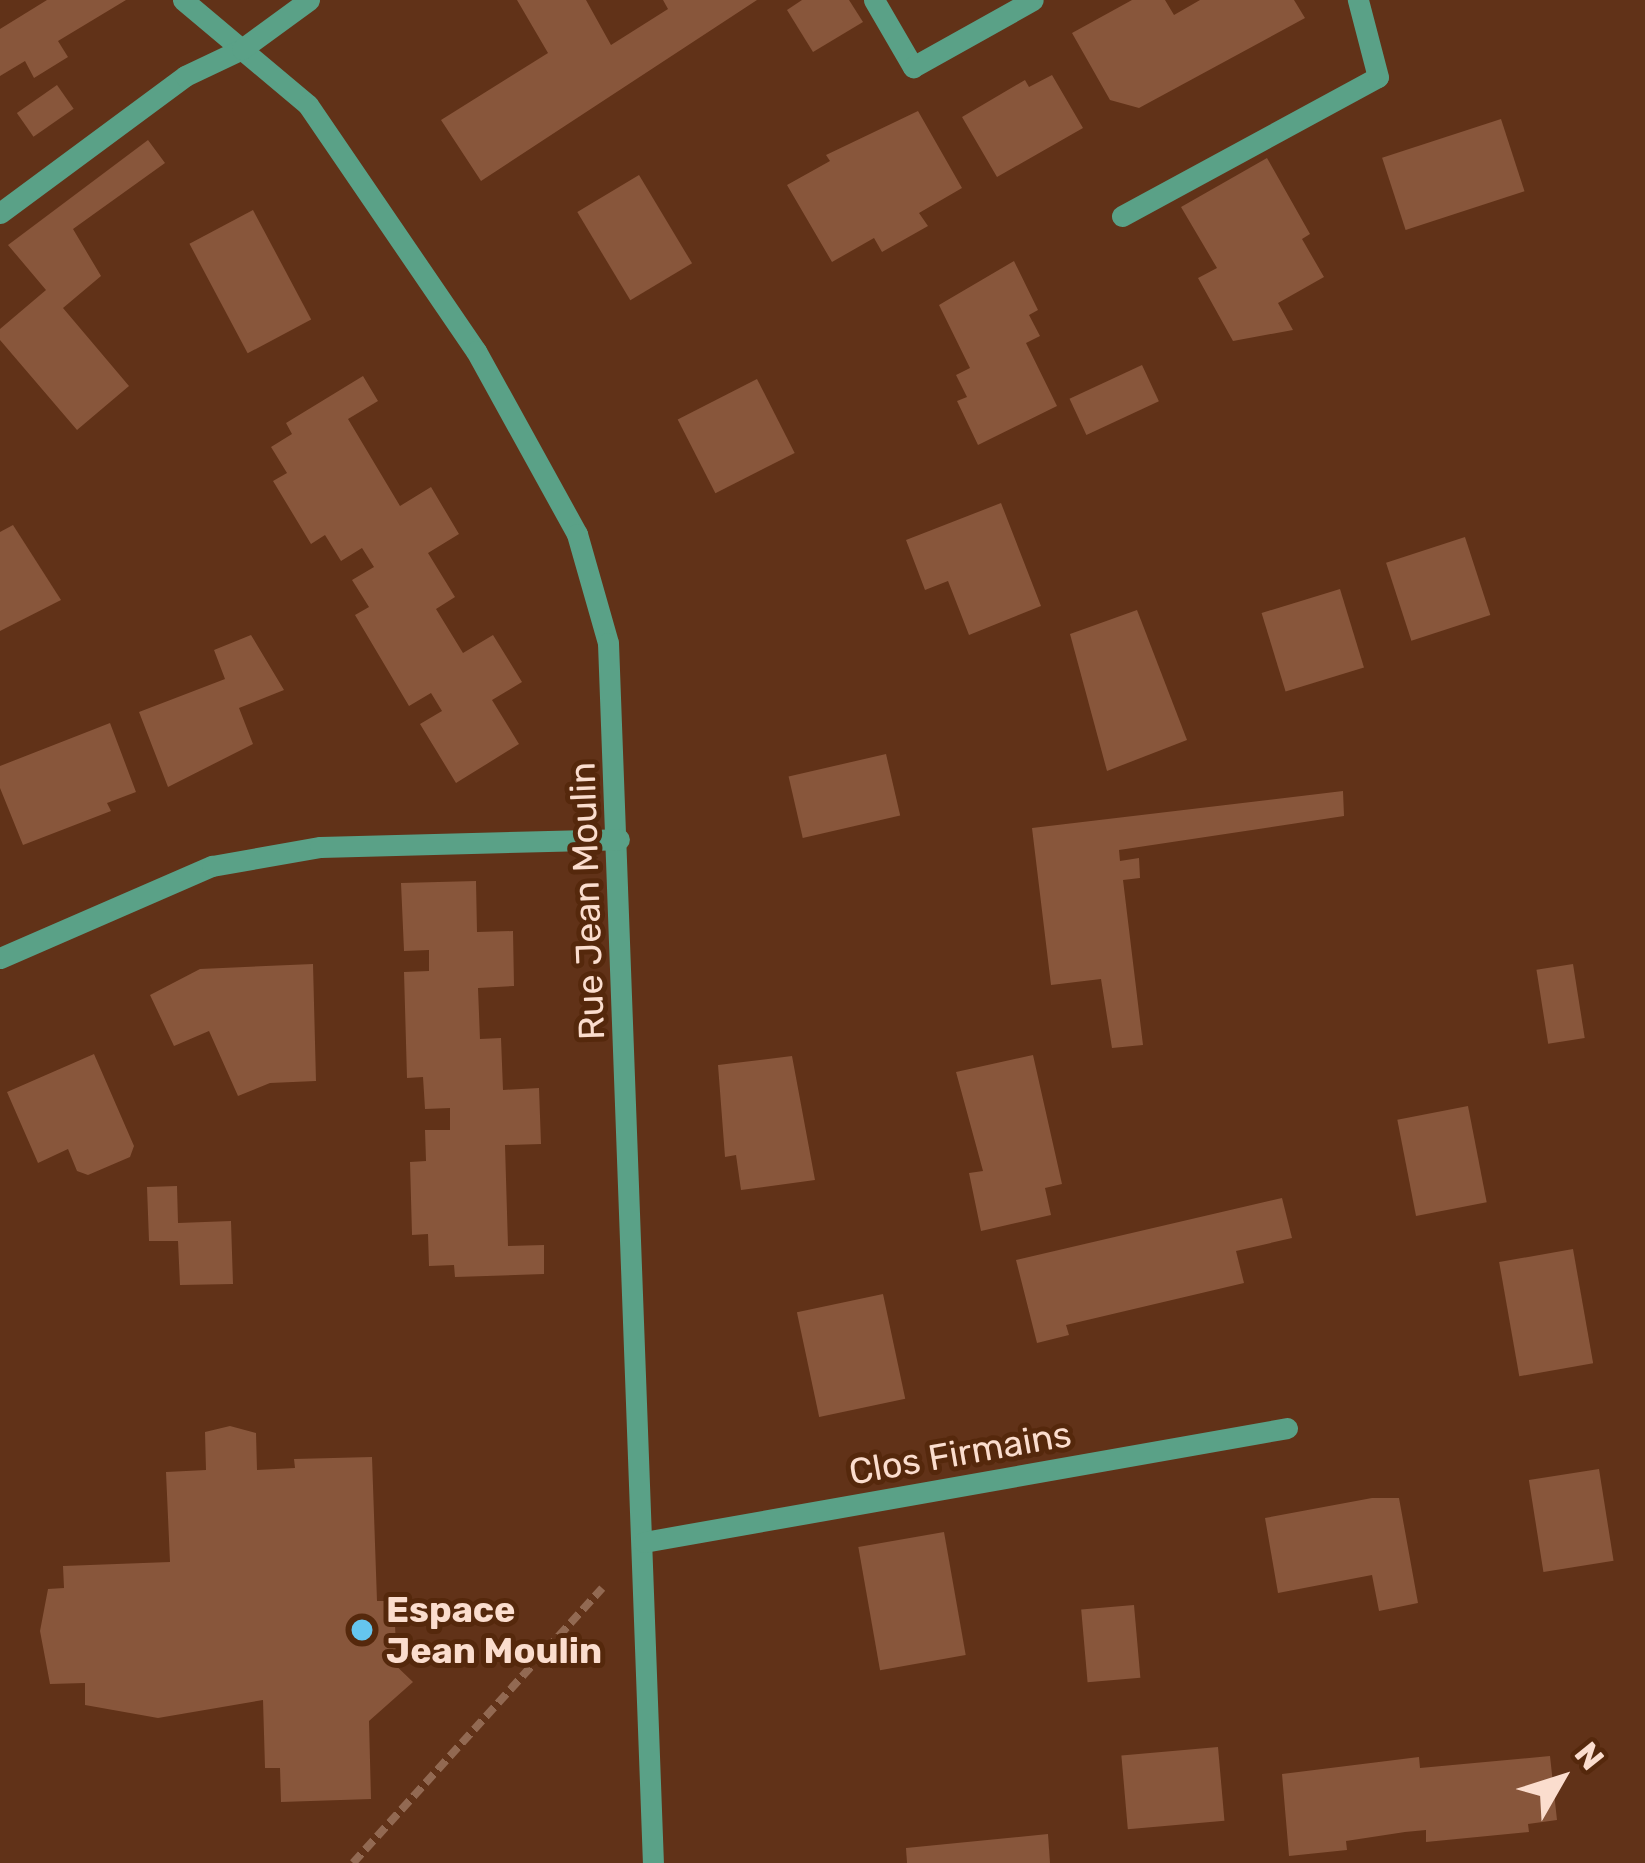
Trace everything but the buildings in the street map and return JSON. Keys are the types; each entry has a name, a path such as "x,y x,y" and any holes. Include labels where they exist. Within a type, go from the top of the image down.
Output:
{"street":[{"name":"Rue Jean Moulin","path":"183,0 308,105 476,351 577,534 608,643 619,839 653,1863"},
{"path":"0,213 185,76 242,49 309,0"},
{"path":"874,0 913,67 1033,0"},
{"path":"1122,216 1378,77 1358,0"},
{"path":"0,958 212,866 320,847 619,839"},
{"name":"Clos Firmains","path":"644,1541 1287,1428"}],"path":[{"path":"353,1863 644,1541"}],"place":[{"name":"Espace Jean Moulin","path":"362,1630"}]}
